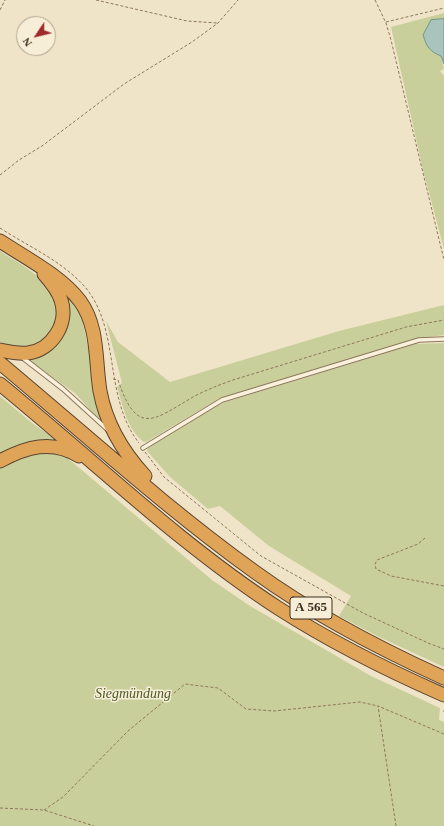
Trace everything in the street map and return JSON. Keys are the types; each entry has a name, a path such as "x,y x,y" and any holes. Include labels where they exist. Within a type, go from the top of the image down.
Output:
{"highway":[{"path":"0,241 65,283 81,302 90,322 94,338 100,391 106,416 116,437 136,466 189,522"},
{"path":"0,350 29,353 45,346 61,327 63,309 61,300 56,288 40,268"},
{"name":"A 565","path":"0,363 189,522 255,572 328,619 404,660 444,678"},
{"name":"A 565","path":"0,384 186,541 277,607 357,655 444,695"},
{"path":"0,461 24,449 41,446 58,447 71,451 110,477"}],"lane":[{"path":"143,448 222,400 419,340 444,339"},
{"path":"18,353 36,370 63,389 116,437"}],"path":[{"path":"0,10 5,0"},
{"path":"96,0 186,21 218,22"},
{"path":"0,175 19,160 42,146 124,84 192,42 218,22 238,0"},
{"path":"375,0 386,23 444,260"},
{"path":"386,23 444,8"},
{"path":"113,379 118,380 130,405 137,414 145,419 152,420 164,416 210,388 233,380 406,328 444,320"},
{"path":"143,448 164,477 261,556 363,613 444,649"},
{"path":"425,538 418,544 377,560 375,564 376,569 391,576 444,586"},
{"path":"44,810 63,797 128,731 185,684 218,688 246,709 274,711 360,702 378,706 444,734"},
{"path":"378,706 396,826"},
{"path":"0,808 44,810 94,826"}],"green space":[{"path":"444,13 444,19 431,20 423,35 429,48 441,56 444,69 440,71 444,76 444,249 423,170 391,27"},
{"path":"0,251 40,278 52,292 56,301 57,314 53,328 45,339 33,346 16,347 0,342"},
{"path":"63,290 76,306 83,323 104,423 76,394 25,357 49,347"},
{"path":"444,305 444,335 415,339 220,398 144,442 133,431 126,417 117,387 122,383 106,321 118,342 170,382 339,331"},
{"path":"444,343 444,667 379,637 339,616 351,596 269,546 220,506 208,509 170,477 147,451 148,447 216,405 415,344"},
{"path":"0,396 32,423 62,444 0,456"},
{"name":"Siegmündung","path":"46,451 62,454 212,580 250,606 371,676 440,708 439,720 444,722 444,826 0,826 0,467 27,454"}],"water":[{"path":"444,19 444,64 441,56 429,48 423,35 431,20"}]}
